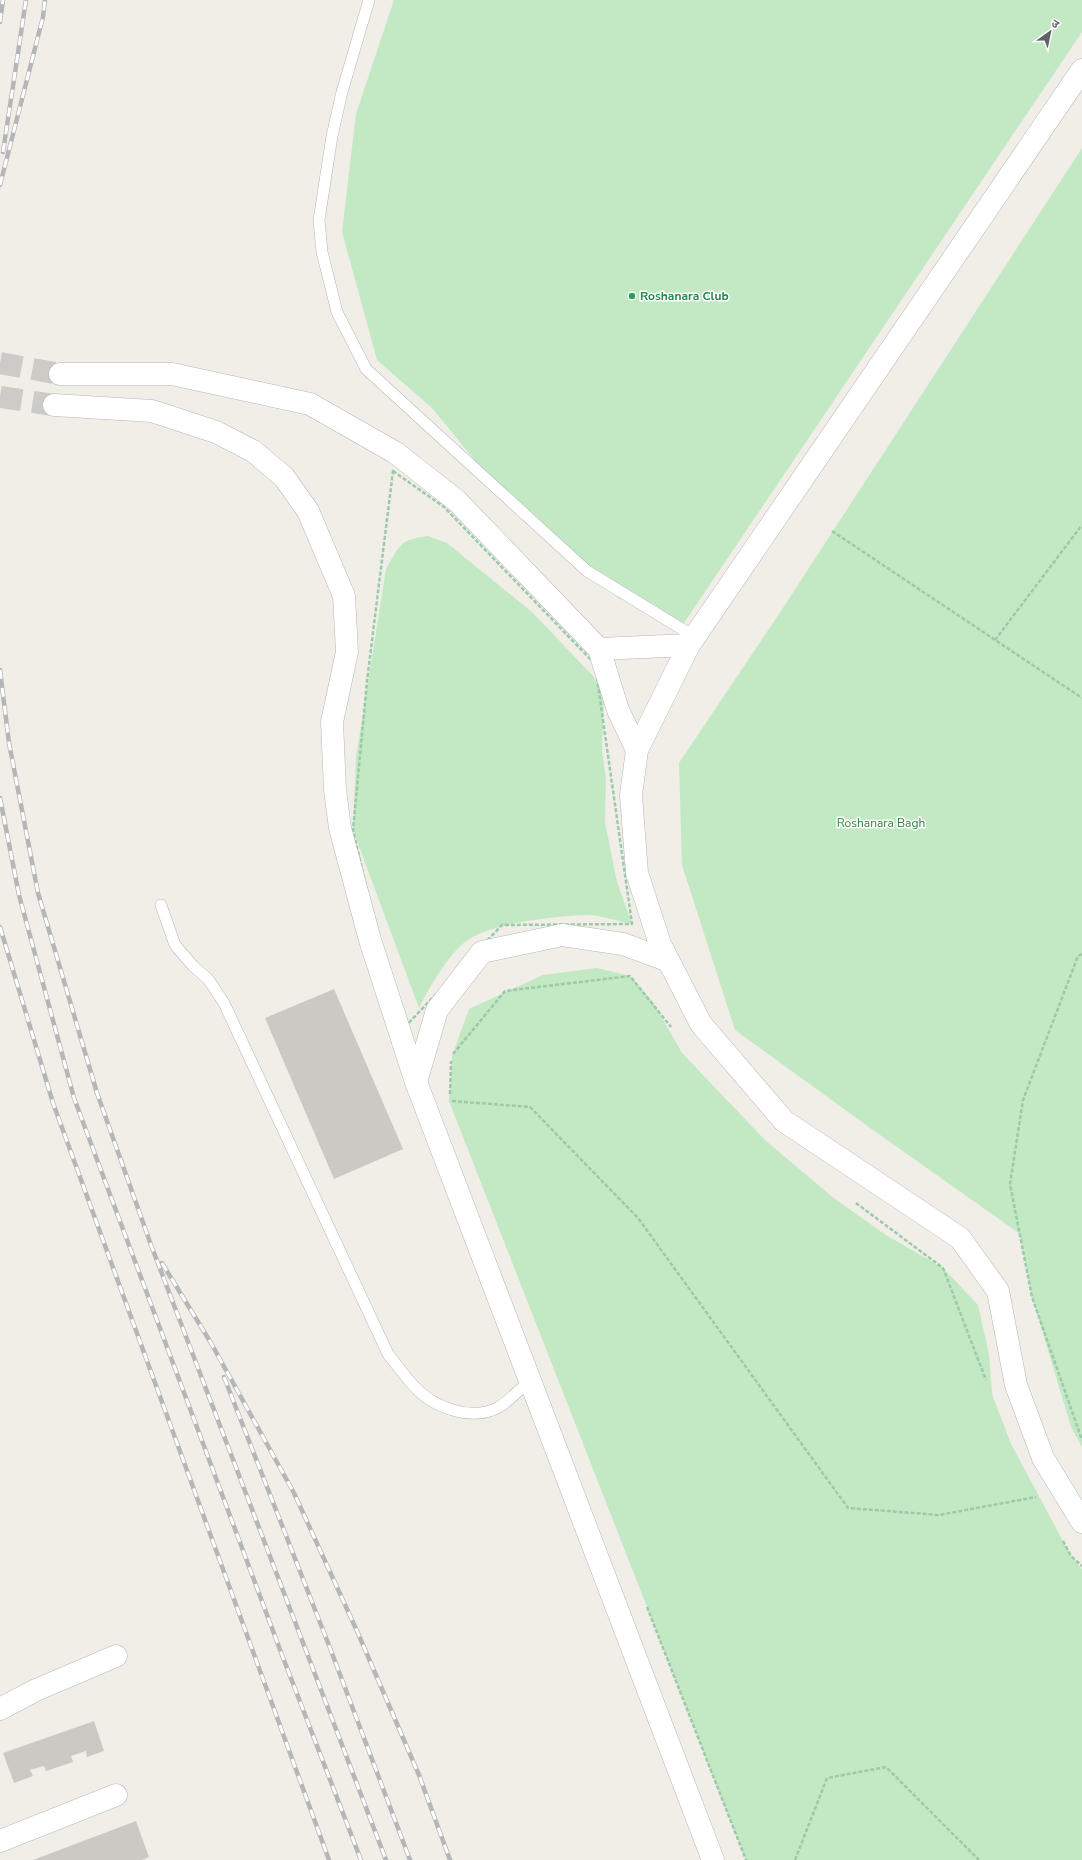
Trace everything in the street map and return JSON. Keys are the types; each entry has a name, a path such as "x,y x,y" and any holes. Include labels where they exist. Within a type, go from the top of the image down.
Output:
{"street":[{"path":"1082,70 692,641 637,750 631,795 637,873 660,944 701,1024 784,1121 960,1238 998,1291 1016,1385 1043,1458 1082,1522"},
{"path":"60,374 172,374 310,404 396,453 457,501 599,649 618,710 637,750"},
{"path":"54,405 152,410 216,432 253,451 284,477 308,511 329,557 344,596 347,652 332,722 335,790 340,828 370,940 416,1082 713,1860"},
{"path":"599,649 692,641"},
{"path":"416,1082 437,1010 482,952 562,935 623,944 669,961"},
{"path":"0,1709 36,1690 116,1656"},
{"path":"0,1841 116,1794"}],"lane":[{"path":"369,0 342,92 332,136 319,220 322,252 337,312 366,369 587,571 692,641"},
{"path":"161,905 175,945 193,966 208,979 224,1002 388,1354 414,1386 432,1401 457,1411 478,1413 499,1407 530,1381"}],"path":[{"path":"393,471 444,507 595,664 632,924 502,925 400,1032 352,830 367,681 393,471"},
{"path":"995,640 1082,525"},
{"path":"832,531 1082,698"},
{"path":"1082,954 1078,956 1023,1100 1010,1184 1032,1297 1082,1440"},
{"path":"452,1108 449,1101 452,1056 505,992 630,976 675,1031"},
{"path":"449,1101 530,1107 638,1218 848,1508 939,1515 1038,1495 1041,1500"},
{"path":"849,1198 944,1268 988,1385"},
{"path":"1060,1535 1071,1556 1082,1566"},
{"path":"644,1600 746,1860"},
{"path":"795,1860 827,1778 886,1767 979,1860"}],"green space":[{"name":"Roshanara Club","path":"394,0 1082,0 1082,32 684,623 618,598 507,500 433,409 377,360 342,232 356,114"},
{"name":"Roshanara Bagh","path":"1082,148 1082,1447 1071,1427 1032,1297 1020,1234 735,1030 682,865 679,763 779,614"},
{"path":"428,536 447,543 532,612 593,676 604,697 602,750 606,780 605,822 617,882 632,924 605,917 578,915 546,918 512,924 482,933 463,943 448,960 419,1008 353,830 356,758 386,569 401,545 411,539"},
{"path":"597,968 630,976 653,1002 682,1053 766,1141 835,1199 886,1235 943,1268 978,1305 989,1354 992,1394 1011,1444 1071,1556 1082,1569 1082,1860 746,1860 449,1101 452,1056 469,1009 543,975"}],"building":[{"path":"334,989 403,1149 334,1179 265,1018"},
{"path":"94,1721 104,1751 87,1757 86,1751 71,1756 73,1762 46,1771 44,1766 30,1770 33,1776 14,1783 3,1753"},
{"path":"136,1821 149,1857 142,1860 33,1860"}],"tunnel":[{"path":"0,363 60,374"},
{"path":"0,397 54,405"}],"railway":[{"path":"0,22 3,0"},
{"path":"3,152 26,0"},
{"path":"0,185 43,17 45,0"},
{"path":"0,670 9,743 38,893 97,1093 151,1245 386,1860"},
{"path":"0,798 19,895 74,1098 282,1655 361,1860"},
{"path":"0,927 53,1103 329,1860"},
{"path":"162,1263 211,1343 294,1493 357,1631 419,1775 450,1860"},
{"path":"224,1377 330,1648 410,1860"}],"place":[{"name":"Roshanara Club","path":"632,296"}]}
